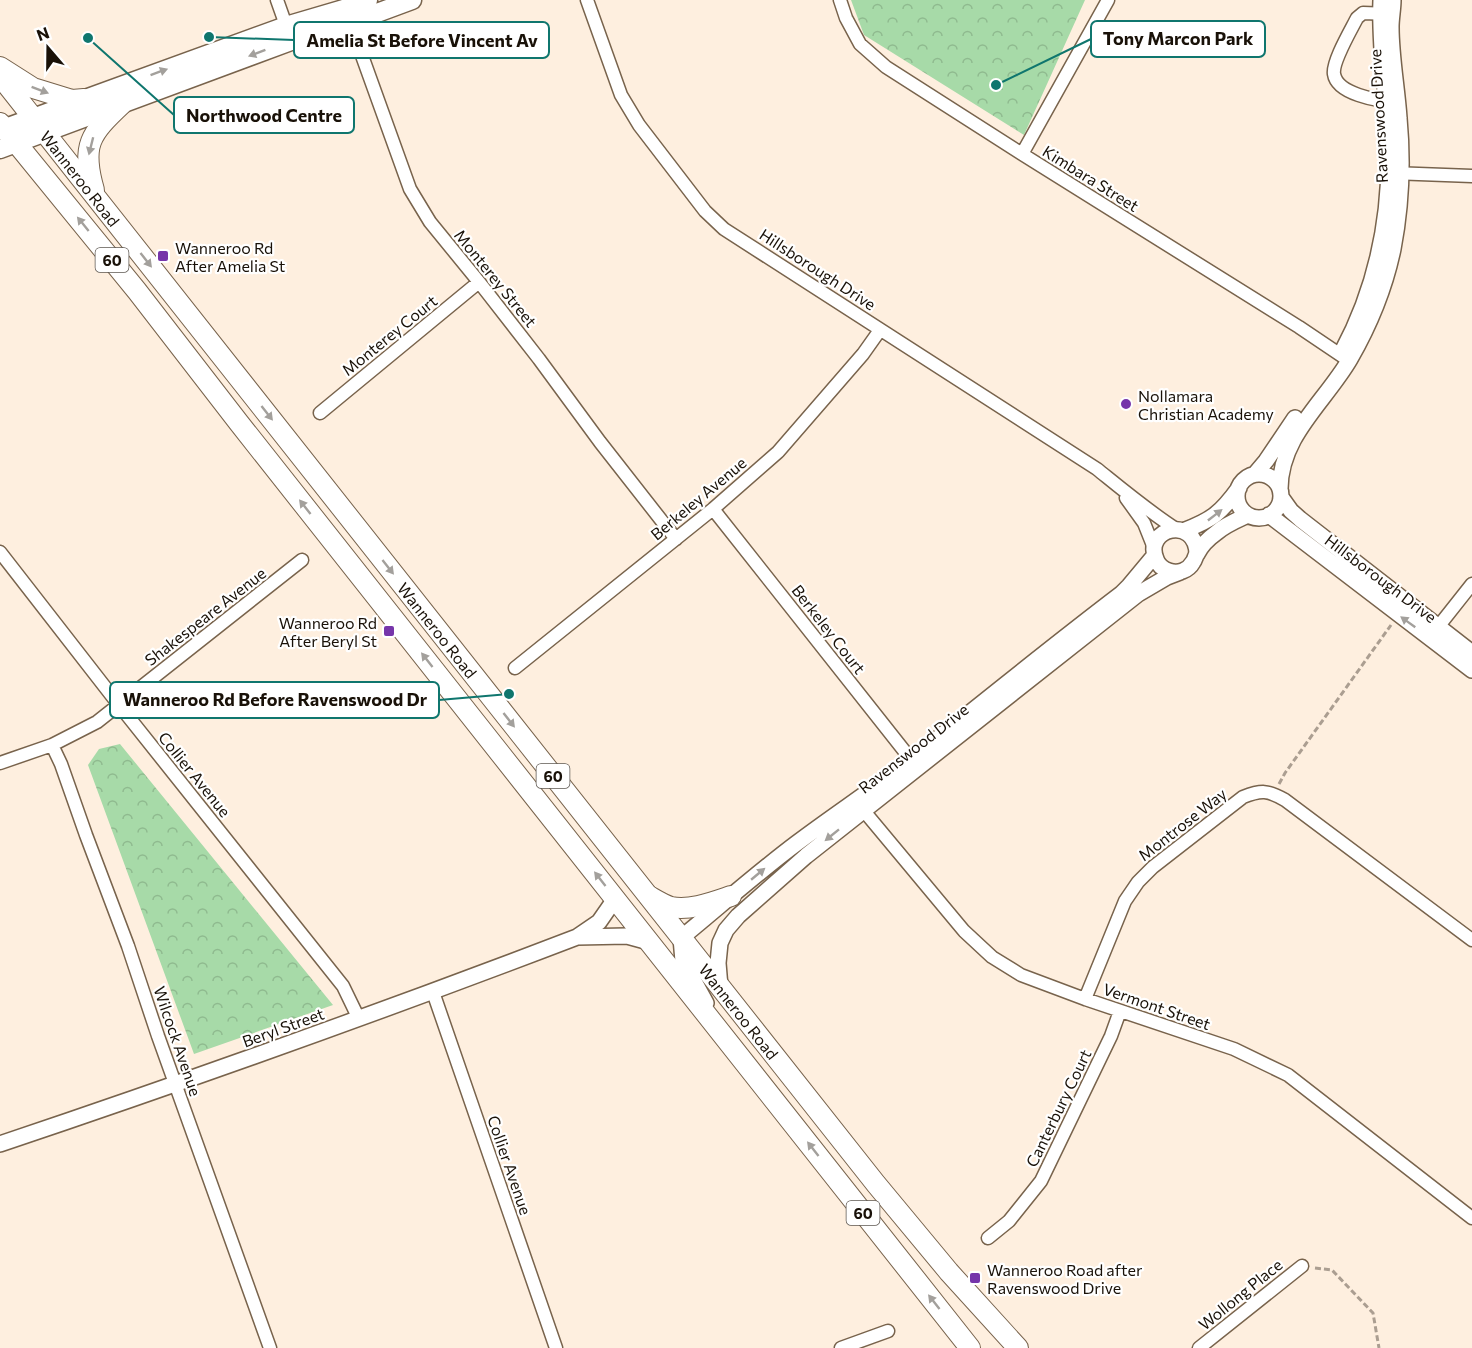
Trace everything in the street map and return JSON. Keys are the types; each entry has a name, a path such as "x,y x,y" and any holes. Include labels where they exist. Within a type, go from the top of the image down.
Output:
{"highway":[{"path":"0,68 33,88 72,100 84,99"},
{"name":"Wanneroo Road","path":"0,76 883,1192 949,1272 1018,1348"},
{"path":"97,198 89,172 89,147 100,125 122,104"},
{"name":"Wanneroo Road","path":"4,135 130,282 246,433 970,1348"},
{"path":"647,895 670,907 685,908 708,904 731,896"}],"main road":[{"path":"347,16 368,0"},
{"path":"39,125 84,99 289,33 412,0"},
{"path":"4,135 122,104 289,33"}],"street":[{"path":"277,0 289,33"},
{"name":"Hillsborough Drive","path":"586,0 621,95 639,125 705,211 724,229 1097,469 1162,520 1180,530"},
{"name":"Kimbara Street","path":"840,0 846,18 860,44 886,67 1345,358"},
{"path":"1022,154 1108,0"},
{"path":"1387,7 1357,18 1335,61 1334,74 1340,85 1364,98 1392,101"},
{"name":"Ravenswood Drive","path":"1281,493 1280,477 1292,442 1345,358 1350,337 1375,270 1383,238 1395,173 1389,144 1392,101 1380,33 1387,7"},
{"name":"Monterey Street","path":"347,16 410,189 430,222 539,359 676,539"},
{"path":"1395,173 1472,176"},
{"name":"Monterey Court","path":"320,413 479,282"},
{"name":"Berkeley Avenue","path":"515,668 713,509 778,452 863,354 879,330"},
{"name":"Ravenswood Drive","path":"1254,474 1345,358"},
{"path":"1239,488 1238,501 1248,515 1262,518 1275,511 1280,504 1281,493 1277,482 1262,474 1254,474 1242,482 1229,502 1214,517 1205,522 1180,530 1168,530 1161,534 1156,540 1154,552 1158,564 1172,572 1180,572 1188,568 1205,543 1216,532 1248,515"},
{"name":"Hillsborough Drive","path":"1118,487 1144,523 1154,552"},
{"name":"Hillsborough Drive","path":"1281,493 1291,511 1434,633 1472,670"},
{"name":"Berkeley Court","path":"713,509 914,764"},
{"name":"Hillsborough Drive","path":"1269,515 1399,615 1472,653"},
{"path":"1180,530 1189,534 1194,540 1197,554"},
{"name":"Collier Avenue","path":"0,552 343,986 359,1019"},
{"name":"Ravenswood Drive","path":"914,764 1034,661 1121,594 1154,552"},
{"name":"Shakespeare Avenue","path":"0,763 52,745 97,722 303,560"},
{"name":"Ravenswood Drive","path":"720,987 718,963 720,947 726,930 738,916 860,806 1138,594 1180,572"},
{"path":"1434,633 1472,584"},
{"name":"Wilcock Avenue","path":"52,745 128,946 270,1348"},
{"name":"Montrose Way","path":"1085,999 1125,901 1138,882 1153,867 1243,797 1258,791 1274,793"},
{"path":"1274,793 1472,940"},
{"name":"Ravenswood Drive","path":"681,938 799,842 860,806"},
{"name":"Vermont Street","path":"860,806 964,931 992,957 1021,975 1234,1049 1288,1075 1472,1218"},
{"name":"Beryl Street","path":"0,1144 176,1085 433,992 576,937 599,922 615,899"},
{"name":"Beryl Street","path":"576,937 627,936 649,942"},
{"path":"681,938 686,967 726,1040"},
{"name":"Collier Avenue","path":"433,992 556,1348"},
{"name":"Canterbury Court","path":"988,1238 1009,1221 1041,1181 1111,1036 1120,1011"},
{"name":"Wollong Place","path":"1199,1348 1302,1266"},
{"path":"841,1348 888,1331"}],"path":[{"path":"1274,793 1285,773 1399,615"},
{"path":"1302,1266 1332,1270 1373,1313 1379,1348"}],"green space":[{"path":"851,0 1085,0 1024,135 864,35"},
{"path":"120,744 333,1005 194,1054 88,765 99,749"}],"place":[{"name":"Amelia St Before Vincent Av","path":"209,37"},
{"name":"Northwood Centre","path":"88,38"},
{"name":"Tony Marcon Park","path":"996,85"},
{"name":"Wanneroo Rd After Amelia St","path":"163,256"},
{"name":"Nollamara Christian Academy","path":"1126,404"},
{"name":"Wanneroo Rd After Beryl St","path":"389,631"},
{"name":"Wanneroo Rd Before Ravenswood Dr","path":"509,694"},
{"name":"Wanneroo Road after Ravenswood Drive","path":"975,1278"}]}
